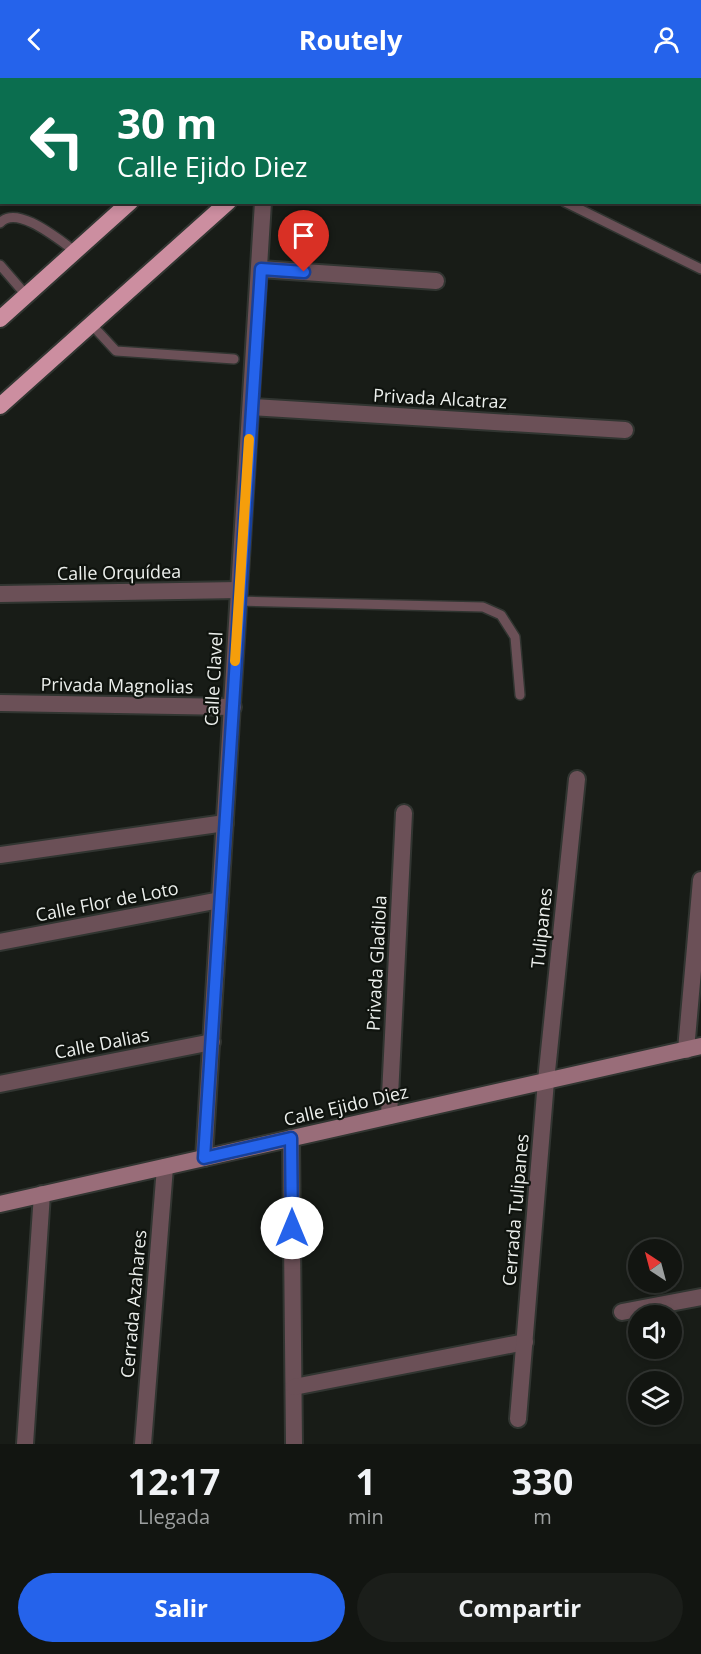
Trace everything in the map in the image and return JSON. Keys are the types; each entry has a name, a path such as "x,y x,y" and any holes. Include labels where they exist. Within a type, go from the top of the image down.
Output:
{"highway":[{"path":"0,319 128,204"},
{"path":"0,406 226,204"}],"main road":[{"name":"Calle Ejido Diez","path":"0,1204 694,1048"}],"street":[{"name":"Calle Clavel","path":"204,1158 238,596 261,269 263,204"},
{"path":"261,269 436,281"},
{"name":"Privada Alcatraz","path":"252,408 625,430"},
{"name":"Calle Orquídea","path":"0,594 238,596"},
{"name":"Privada Magnolias","path":"0,703 233,707"},
{"name":"Tulipanes","path":"546,1081 577,779"},
{"name":"Privada Gladiola","path":"389,1116 404,813"},
{"path":"0,855 225,823"},
{"path":"694,1048 701,880"},
{"name":"Calle Flor de Loto","path":"0,942 220,900"},
{"name":"Calle Dalias","path":"0,1084 212,1042"},
{"name":"Cerrada Tulipanes","path":"518,1419 546,1081"},
{"path":"291,1138 294,1444"},
{"name":"Cerrada Azahares","path":"143,1444 165,1167"},
{"path":"25,1444 42,1194"},
{"path":"622,1311 701,1297"},
{"path":"294,1387 525,1342"}],"lane":[{"path":"569,204 701,269"},
{"path":"0,223 15,217 28,220 75,251"},
{"path":"0,266 26,296"},
{"path":"92,325 116,351 234,360"},
{"path":"238,596 483,607 501,615 515,637 520,695"}],"slow traffic":[{"path":"235,661 249,439"}],"route":[{"path":"292,1228 291,1138 204,1158 233,707 238,590 261,269 304,272"}]}
